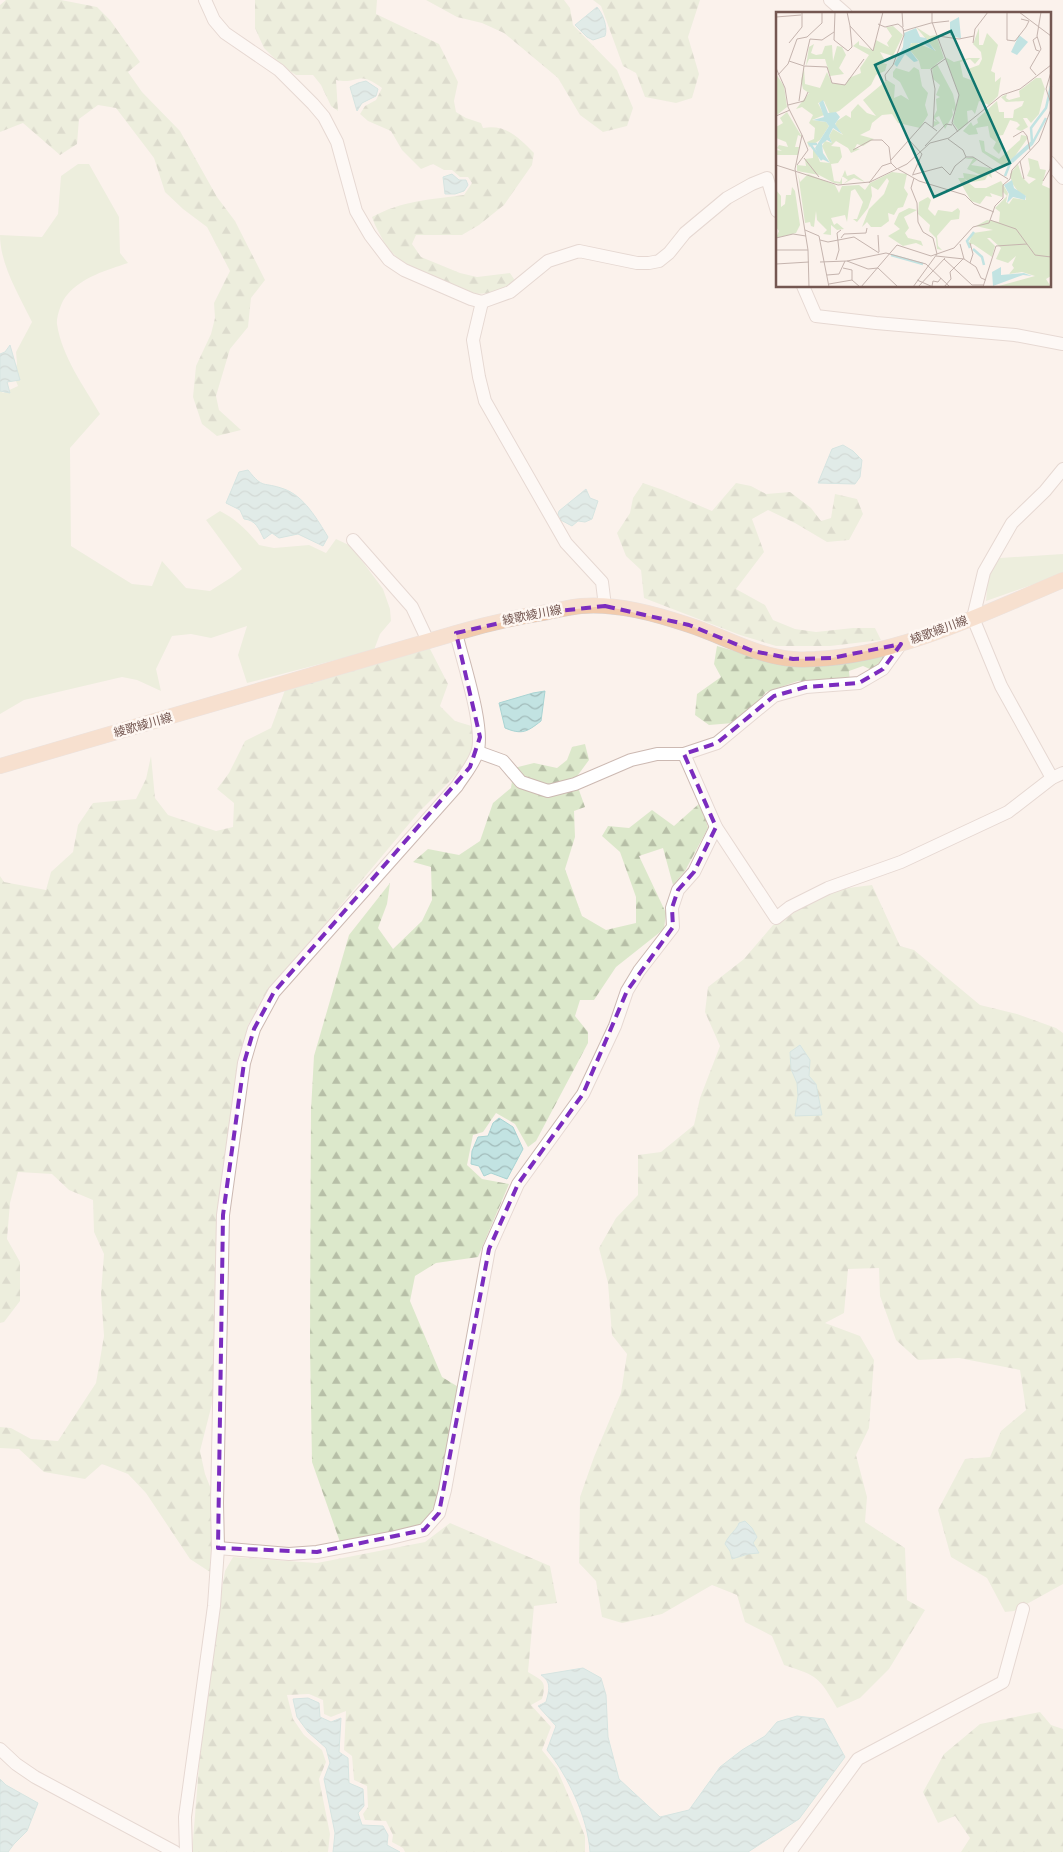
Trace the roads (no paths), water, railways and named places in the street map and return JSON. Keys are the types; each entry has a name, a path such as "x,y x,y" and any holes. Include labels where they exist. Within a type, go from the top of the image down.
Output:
{"main road":[{"name":"綾歌綾川線","path":"0,766 502,620 581,606 605,606 655,615 689,625 753,651 793,659 832,658 901,644 973,618 1063,580"}],"street":[{"path":"205,0 214,20 225,33 279,70 324,117 337,142 356,211 370,235 389,260 404,270 447,290 482,302 510,292 548,261 579,251 636,263 659,261 669,253 685,233 727,198 767,178 776,208"},
{"path":"830,0 844,12"},
{"path":"1050,163 1063,178"},
{"path":"804,288 816,316 1015,335 1063,344"},
{"path":"482,302 474,340 479,377 485,401 566,543 602,582 605,606"},
{"path":"684,754 716,827 776,918 790,907 828,888 901,862 1008,812 1057,775 1001,686 973,618 984,572 1012,523 1045,491 1063,469"},
{"path":"353,540 412,608 428,641"},
{"path":"186,1852 185,1817 214,1606 218,1548 217,1493 223,1216 244,1063 254,1029 274,992 457,786 470,768 478,752 480,737 456,633"},
{"path":"478,752 503,761 521,782 548,791 575,784 631,760 657,754 684,754 717,743 774,696 806,687 859,683 883,669 901,644"},
{"path":"218,1548 288,1554 316,1552 424,1530 439,1513 445,1490 489,1249 518,1184 583,1094 615,1026 627,991 639,971 673,928 672,908 678,890 694,872 716,827"},
{"path":"790,1852 858,1760 1003,1682 1023,1609"},
{"path":"0,1749 16,1764 35,1776 175,1852"}],"water":[{"path":"597,7 604,21 606,32 605,36 593,40 587,37 575,25"},
{"path":"366,81 378,89 376,96 362,103 357,111 350,87"},
{"path":"452,174 459,180 466,180 468,185 464,191 455,194 445,194 443,177"},
{"path":"10,345 20,380 7,382 10,393 0,391 0,354 5,352"},
{"path":"843,445 862,460 860,477 855,484 818,483 832,449"},
{"path":"248,470 261,483 291,492 304,503 328,537 323,546 298,534 279,538 272,533 264,539 254,523 244,519 240,510 226,503 239,472"},
{"path":"586,489 590,498 598,501 592,519 585,522 578,521 572,526 557,518 559,511"},
{"path":"545,691 541,721 532,728 520,732 505,728 499,703"},
{"path":"800,1045 810,1060 809,1076 816,1084 822,1115 795,1116 798,1096 797,1083 791,1069 790,1052"},
{"path":"499,1118 513,1127 523,1149 507,1179 491,1173 484,1176 479,1166 471,1164 472,1151 478,1137 488,1136 493,1123"},
{"path":"745,1521 757,1537 753,1543 759,1553 732,1559 730,1551 725,1544 739,1523"},
{"path":"583,1668 601,1678 606,1695 608,1737 619,1779 660,1817 689,1810 720,1767 742,1750 765,1736 777,1722 797,1716 824,1719 845,1757 799,1819 748,1852 590,1852 585,1825 576,1798 555,1760 547,1750 556,1726 538,1706 546,1702 549,1690 547,1681 541,1675"},
{"path":"308,1698 319,1703 320,1717 331,1722 341,1718 339,1752 348,1758 349,1783 363,1789 364,1806 358,1813 362,1825 383,1826 388,1835 387,1845 400,1852 333,1852 335,1833 324,1779 330,1763 326,1748 308,1732 297,1717 293,1699"},
{"path":"0,1779 6,1785 38,1803 27,1831 8,1852 0,1852"}]}
